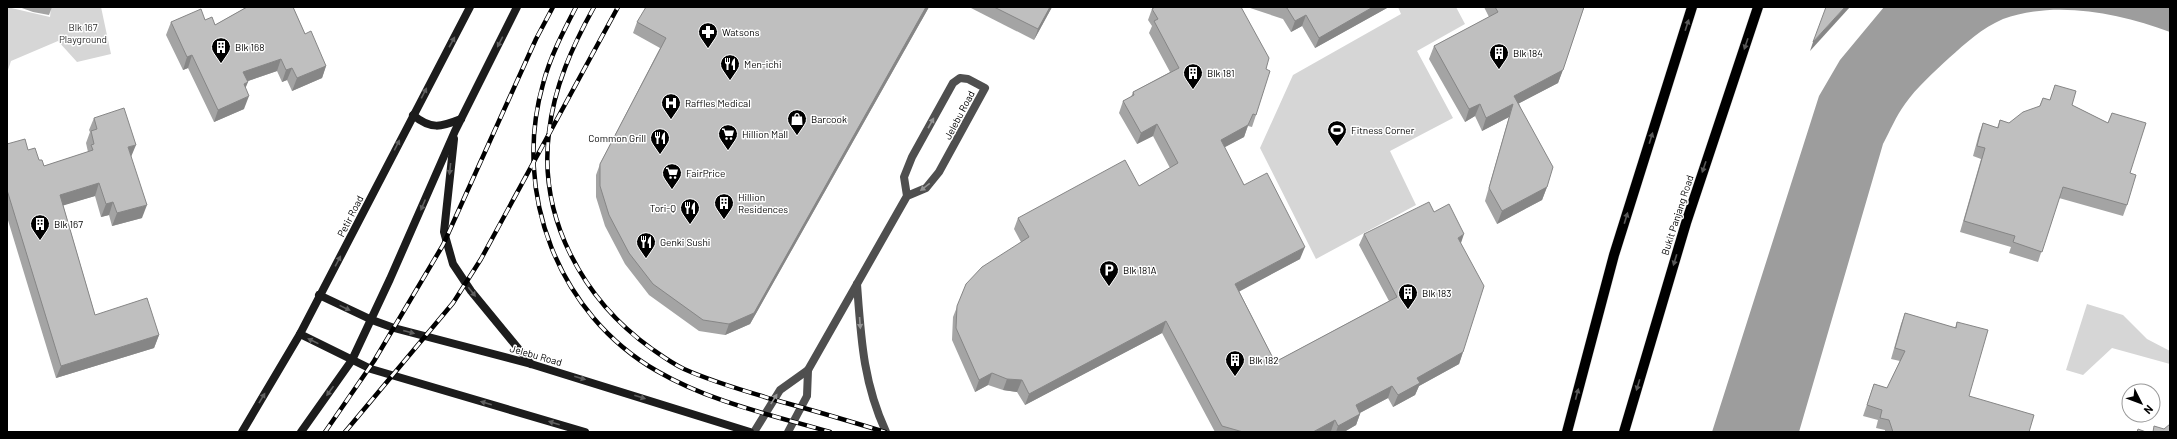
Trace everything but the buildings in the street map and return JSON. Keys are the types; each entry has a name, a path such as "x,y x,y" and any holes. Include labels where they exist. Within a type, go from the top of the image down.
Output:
{"main road":[{"name":"Petir Road","path":"242,432 300,334 470,7"},
{"path":"301,432 352,360 372,320 455,131 517,7"},
{"path":"1567,432 1614,255 1692,7"},
{"name":"Bukit Panjang Road","path":"1624,432 1686,223 1758,7"},
{"path":"413,115 423,124 437,126 442,126 461,119"},
{"path":"455,131 444,232 453,264 471,291 531,364"},
{"name":"Jelebu Road","path":"319,295 372,320 394,328 531,364 750,432"},
{"path":"300,334 371,369 584,432"}],"street":[{"name":"Jelebu Road","path":"960,78 968,79 985,88 939,172 926,188 907,196 904,177 912,157 953,83 960,78"},
{"path":"754,432 780,390 808,370 907,196"},
{"path":"857,284 862,356 875,407 886,432"},
{"path":"788,432 807,396 808,370"}],"green space":[{"name":"Blk 167 Playground","path":"7,7 50,17 51,7 101,7 111,54 77,62 58,41 11,61 7,73"},
{"path":"1398,7 1456,7 1465,24 1417,51 1453,118 1390,151 1416,205 1316,259 1260,148 1293,75 1401,14"},
{"path":"2087,304 2123,315 2147,339 2170,351 2170,364 2112,348 2083,375 2066,370"}],"shaded area":[{"path":"1884,7 2170,7 2170,32 2130,19 2087,11 2044,10 2023,13 2003,19 1974,36 1949,58 1915,92 1899,113 1883,144 1799,432 1712,432 1819,96 1840,60"}],"railway":[{"path":"325,432 374,361 443,245 536,39 553,7"},
{"path":"576,7 553,54 546,74 535,125 534,167 539,208 551,247 569,284 593,317 622,347 657,371 698,391 742,407 830,432"},
{"path":"594,7 571,52 555,99 551,115 547,164 551,195 559,226 570,254 586,281 605,307 627,329 652,349 680,367 695,374 741,390 885,432"},
{"path":"345,432 453,303 481,259 618,7"}],"place":[{"name":"Watsons","path":"708,49"},
{"name":"Blk 168","path":"221,64"},
{"name":"Blk 184","path":"1499,70"},
{"name":"Men-ichi","path":"730,81"},
{"name":"Blk 181","path":"1193,90"},
{"name":"Raffles Medical","path":"671,120"},
{"name":"Barcook","path":"797,136"},
{"name":"Fitness Corner","path":"1337,147"},
{"name":"Hillion Mall","path":"728,151"},
{"name":"Common Grill","path":"660,155"},
{"name":"FairPrice","path":"672,190"},
{"name":"Hillion Residences","path":"724,220"},
{"name":"Tori-Q","path":"690,225"},
{"name":"Blk 167","path":"40,241"},
{"name":"Genki Sushi","path":"646,259"},
{"name":"Blk 181A","path":"1109,287"},
{"name":"Blk 183","path":"1408,310"},
{"name":"Blk 182","path":"1235,377"}]}
